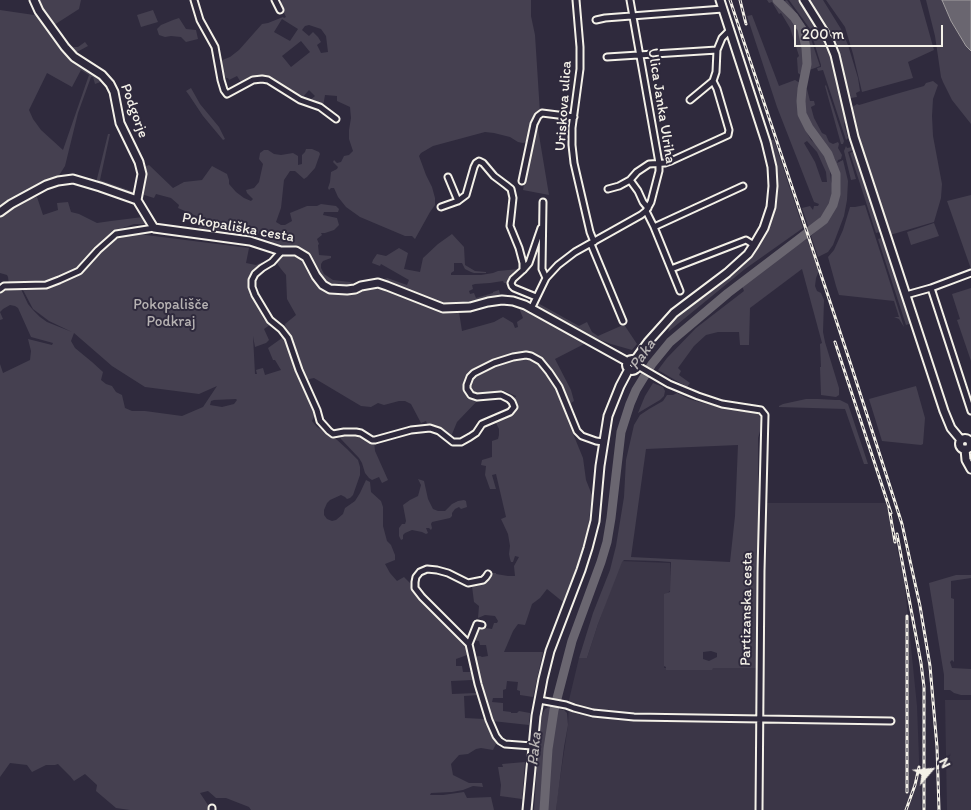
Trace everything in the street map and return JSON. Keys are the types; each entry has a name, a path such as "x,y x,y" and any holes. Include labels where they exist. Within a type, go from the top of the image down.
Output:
{"street":[{"name":"Podgorje","path":"34,0 39,11 74,57 102,75 110,84 114,92 120,122 139,162 142,174 137,200"},
{"path":"194,0 200,20 215,47 221,80 227,94 253,80 268,80 300,100 320,107 336,119"},
{"path":"274,0 280,10"},
{"name":"Uriskova ulica","path":"576,0 580,69 572,145 574,162 592,243 623,321"},
{"name":"Ulica Janka Ulriha","path":"630,0 659,163 659,171 647,209"},
{"path":"527,810 532,746 539,700 550,651 588,548 594,521 603,442 608,416 620,386 648,342 674,313 727,273 748,254 764,228 771,207 772,167 766,142 720,0"},
{"path":"804,0 829,40 835,55 854,137 944,411 951,428 961,440"},
{"path":"596,20 723,9"},
{"path":"690,100 712,81 716,72 717,50 722,38 730,30"},
{"path":"607,57 717,50"},
{"path":"608,189 624,184 645,166 671,160 728,135 729,130 716,85 712,81"},
{"path":"522,181 534,124 538,116 542,113 574,117"},
{"path":"440,207 458,201 466,195 476,163 479,161 483,162 494,176 511,190 513,198 510,226 522,258 522,270"},
{"path":"448,177 458,201"},
{"path":"0,212 46,185 73,179 137,200 154,228 116,234 79,271 59,280 46,285 4,286 0,289"},
{"path":"630,180 647,209 680,291"},
{"path":"654,227 743,186"},
{"path":"544,202 542,269 546,278"},
{"path":"634,366 531,309 546,278 566,258 647,209"},
{"path":"536,297 514,288 511,283 529,263 542,225"},
{"name":"Pokopališka cesta","path":"154,228 250,241 281,251 296,251 306,257 316,276 323,285 330,288 347,290 378,283 443,308 470,307 502,300 525,304 531,309"},
{"path":"671,269 746,240 754,245"},
{"path":"281,251 272,262 255,274 252,280 252,287 270,320 288,338 320,421 333,434 356,432 375,440 411,430 430,428 439,430 450,441 460,442 476,433 482,424 510,412 514,407 509,399 500,395 477,397 472,395 467,390 466,385 470,378 474,373 494,363 526,355 540,360 550,372 559,386 577,431 582,436 603,442"},
{"path":"906,295 971,273"},
{"path":"931,288 971,411"},
{"name":"Partizanska cesta","path":"634,366 698,396 722,404 761,410 764,415 759,810"},
{"path":"961,440 966,438 970,442 969,448 965,449"},
{"path":"961,440 960,446 962,449 965,449"},
{"path":"965,449 966,460 971,469"},
{"path":"488,574 482,580 468,583 448,573 427,569 420,572 416,577 415,588 469,644 478,684 496,736 505,744 532,746"},
{"path":"469,644 477,624 482,625"},
{"path":"539,700 593,712 634,717 891,721"}],"shaded area":[{"path":"942,0 971,0 971,51 951,21"},
{"path":"757,503 886,503 904,578 917,706 921,810 556,810 568,725 569,700 579,658 587,658 621,561 670,563 671,590 664,596 664,668 756,667"},
{"path":"945,700 971,700 971,810 947,810"}],"green space":[{"path":"35,0 81,0 79,9 54,25 73,47 78,47 85,42 88,46 75,53 69,48"},
{"path":"282,0 531,0 540,113 529,146 526,142 518,142 510,137 485,132 433,146 421,153 419,156 432,187 435,205 415,239 412,236 405,236 360,217 346,207 334,188 329,190 328,188 331,172 338,167 333,162 334,160 337,163 341,162 344,156 349,155 353,151 349,139 350,107 337,101 337,96 325,95 323,107 309,101 315,96 309,90 302,98 267,78 242,84 237,76 229,80 226,78 222,70 220,61 230,57 239,50 262,24 286,17 280,5","holes":["282,19 298,29 290,41 274,32","309,25 321,29 326,36 328,52 321,53 317,45 321,42 313,32 309,36 302,30 305,26","301,41 310,52 291,67 282,56"]},
{"path":"767,0 775,0 789,14 799,32 804,55 802,76 798,73 797,58 799,56 790,28 772,2 769,3"},
{"path":"787,0 808,30 820,66 809,70 809,48 806,34 795,14 782,2"},
{"path":"789,0 799,0 822,34 830,52 846,120 844,124 848,138 846,140 823,70 818,71 817,68 821,67 821,65 810,29"},
{"path":"807,0 823,0 841,29 858,78 860,91 856,93 857,97 851,98 847,95 838,53 826,29"},
{"path":"826,0 920,0 934,50 908,62 913,78 862,92 845,27"},
{"path":"926,0 942,0 951,21 971,51 971,124 952,100 941,77 935,36"},
{"path":"0,10 41,16 61,44 106,80 95,84 93,77 91,77 78,113 65,166 58,177 59,179 0,210","holes":["81,70 89,75 63,150 41,130 29,110 47,73 72,87"]},
{"path":"153,10 158,22 141,27 137,15"},
{"path":"752,15 779,86 795,80 800,83 797,103 799,113 811,140 818,146 829,162 833,186 830,204 809,229 802,208 810,206 813,210 814,206 819,204 814,202 777,107 747,16","holes":["807,141 817,152 826,172 827,182 822,182 815,162 804,143"]},
{"path":"179,18 186,29 196,30 198,39 186,42 181,37 159,35 157,29 161,25"},
{"path":"933,81 938,85 933,99 932,116 933,136 942,184 941,198 934,222 890,235 850,113 851,108 857,104 924,86 926,83"},
{"path":"826,85 844,141 843,144 841,144"},
{"path":"804,87 807,89 810,101 814,101 815,105 811,107 814,118 822,133 826,135 829,142 833,144 838,142 839,144 838,148 842,155 837,163 843,160 848,181 844,216 833,245 828,252 818,257 811,236 826,222 833,211 840,185 835,159 814,131 805,114"},
{"path":"191,88 200,104 219,127 225,139 223,140 203,116 186,91"},
{"path":"534,128 538,129 549,195 523,190"},
{"path":"108,134 110,134 100,180 137,193 135,197 96,183"},
{"path":"770,140 774,140 803,228 745,269 668,332 668,328 672,323 688,307 735,272 749,258 766,234 774,209 777,189 777,172"},
{"path":"846,146 847,148 852,147 853,150 848,152 856,179 851,180 844,151"},
{"path":"306,149 312,149 320,154 315,168 304,179 295,171 290,171 284,180 281,208 276,222 285,225 292,221 290,213 307,206 321,204 336,206 339,209 338,212 324,212 323,215 337,218 339,225 334,230 321,233 322,235 317,239 319,255 331,256 331,258 323,261 321,264 324,274 333,280 353,284 346,288 322,281 308,255 301,248 296,246 277,246 260,234 249,231 199,228 201,218 178,208 179,205 171,198 156,194 154,198 141,194 144,167 149,165 173,188 184,182 202,180 212,166 227,174 229,184 236,192 251,201 253,199 246,190 254,188 259,182 263,164 259,159 260,153 268,150 274,154 281,155 293,153 298,156 298,165 302,164 302,155"},
{"path":"856,150 883,231 876,233 850,153"},
{"path":"32,195 33,198 37,197 43,215 58,210 57,203 68,202 71,212 97,223 143,217 147,224 134,224 123,228 104,241 80,268 46,284 9,285 7,275 0,273 0,215"},
{"path":"971,195 971,269 947,201"},
{"path":"865,205 904,327 899,319 894,317 899,317 894,301 839,295 836,286 828,257 834,250 843,230 850,207"},
{"path":"934,223 939,236 911,245 907,232"},
{"name":"Pokopališče Podkraj","path":"130,233 249,248 246,263 256,265 262,262 263,264 250,281 261,308 262,316 264,320 267,319 271,324 264,329 269,340 266,343 255,347 253,336 255,374 257,374 256,370 263,368 265,375 281,370 275,360 273,360 268,348 282,338 280,333 282,332 313,403 315,414 312,421 317,427 336,439 347,449 358,460 360,467 360,475 353,495 347,499 341,495 330,500 324,510 324,515 327,519 336,520 343,514 345,508 355,501 366,480 370,482 371,492 381,501 383,507 383,526 387,541 395,555 395,560 385,564 390,573 397,581 404,577 410,583 413,590 466,644 470,654 456,659 456,666 462,666 463,672 475,672 479,695 464,696 465,718 484,719 486,725 490,725 497,742 493,750 476,749 468,754 459,755 451,764 453,775 469,783 482,783 483,787 473,786 463,790 431,793 430,795 464,792 467,798 491,797 494,810 251,810 249,807 226,798 216,798 208,791 200,793 208,805 207,810 130,810 116,808 96,791 97,785 85,774 74,781 58,764 46,765 32,772 27,765 10,763 0,777 0,364 3,373 30,360 31,351 28,339 52,345 53,343 31,337 18,308 10,305 0,312 0,292 5,289 20,287 28,304 40,317 47,322 72,332 49,321 33,309 22,288 50,288 81,273 119,234","holes":["74,333 112,366 145,387 199,394 217,386 203,407 182,416 132,411 125,408 122,395 116,392 112,386 101,380 103,372 75,348 71,341","236,399 237,400 234,404 222,407 210,405 211,401","473,680 476,693 452,694 451,681"]},
{"path":"452,234 464,247 465,265 475,271 486,273 474,273 465,269 462,263 454,263 454,271 451,275 481,275 519,269 519,272 506,283 503,281 475,284 472,285 473,289 469,291 470,294 474,293 476,298 499,290 501,298 466,305 449,306 401,290 396,284 385,279 407,285 409,280 381,264 380,266 372,263 377,254 386,256 399,248 408,253 404,269 420,272 423,258"},
{"path":"885,237 912,323 906,325 878,239"},
{"path":"807,239 819,271 815,286 824,300 823,332 839,388 839,395 836,397 821,395 820,344 822,343 802,269 750,308 749,345 740,345 739,332 718,332 706,335 694,346 678,368 681,371 679,375 690,383 687,387 658,370 696,328 744,291 742,286"},
{"path":"282,254 296,254 307,266 313,279 330,292 348,294 364,287 380,286 436,310 459,312 462,331 494,322 503,317 513,323 515,328 518,327 517,322 523,318 519,308 521,307 586,343 555,359 571,390 574,401 571,403 572,407 570,407 541,359 522,354 470,375 465,389 480,398 457,422 450,439 428,426 426,421 421,423 411,404 405,401 384,405 378,403 371,407 361,406 314,378 305,380 294,347 286,331 285,324 296,315 287,299 286,275 276,262"},
{"path":"971,288 971,361 957,320 960,319 952,294"},
{"path":"536,302 579,326 587,322 592,332 598,336 623,325 637,344 632,350 590,336 535,305"},
{"path":"527,357 540,363 557,386 571,417 567,419 583,458 586,480 592,495 588,528 573,579 563,602 547,589 532,604 525,625 518,624 513,631 504,652 543,652 533,697 520,695 520,691 517,690 518,682 507,681 506,689 503,690 503,698 493,698 492,702 503,703 503,711 530,713 529,725 492,721 482,694 474,657 488,656 486,645 480,645 479,641 473,640 476,627 484,626 485,628 492,629 494,623 498,621 495,616 485,615 478,618 479,606 474,602 472,586 479,585 491,573 515,576 514,566 519,557 515,556 513,562 511,562 508,534 501,519 506,517 496,474 492,475 496,489 490,489 485,475 486,466 481,465 482,460 492,457 492,441 498,439 499,429 495,421 513,413 511,398 516,396 502,390 502,392 506,393 505,395 480,396 471,394 468,387 472,376 498,363"},
{"path":"653,383 663,387 665,391 664,396 638,413 645,396"},
{"path":"916,386 925,418 923,444 882,441 869,399"},
{"path":"677,393 689,399 758,414 760,417 761,428 758,438 758,555 756,570 757,668 666,670 664,666 664,594 670,592 671,562 658,561 624,560 622,562 587,658 579,658 593,613 610,570 616,546 624,497 626,460 634,425 640,415 663,401 667,395","holes":["738,445 735,516 730,562 631,557 646,449","711,651 717,653 717,657 709,661 703,659 703,652"]},
{"path":"806,399 840,400 848,404 868,464 864,464 845,409 779,407 783,404"},
{"path":"355,433 374,441 375,451 388,480 382,483 379,477 372,480 369,478 359,458 340,436 342,434"},
{"path":"418,479 424,481 428,499 433,509 445,511 452,504 464,500 467,507 455,509 450,518 432,522 431,530 426,528 428,533 426,534 412,530 405,533 401,540 399,528 406,521 403,505 418,496 421,485"},
{"path":"956,575 971,575 971,578 951,581 951,598 954,599 954,662 952,660 950,662 952,668 971,669 971,695 961,695 950,690 944,690 944,675 929,583"},
{"path":"553,708 545,755 542,810 534,810 542,715 545,709"},
{"path":"557,709 564,710 567,713 568,725 556,810 545,810 549,757"},
{"path":"525,762 522,799 500,796 501,785 498,767 503,767 502,764"}],"waterway":[{"name":"Paka","path":"544,810 548,749 554,710 572,641 607,542 621,432 636,390 652,364 670,342 728,293 824,220 833,205 836,194 836,174 828,154 809,128 802,114 802,89 807,64 802,29 794,17 777,0"}],"railway":[{"path":"730,0 902,524 920,606 930,666 937,747 939,810"},
{"path":"740,0 746,24"},
{"path":"835,342 891,513"},
{"path":"889,508 895,542"},
{"path":"897,534 924,687 924,810"},
{"path":"907,616 907,792"},
{"path":"906,810 919,767"}]}
